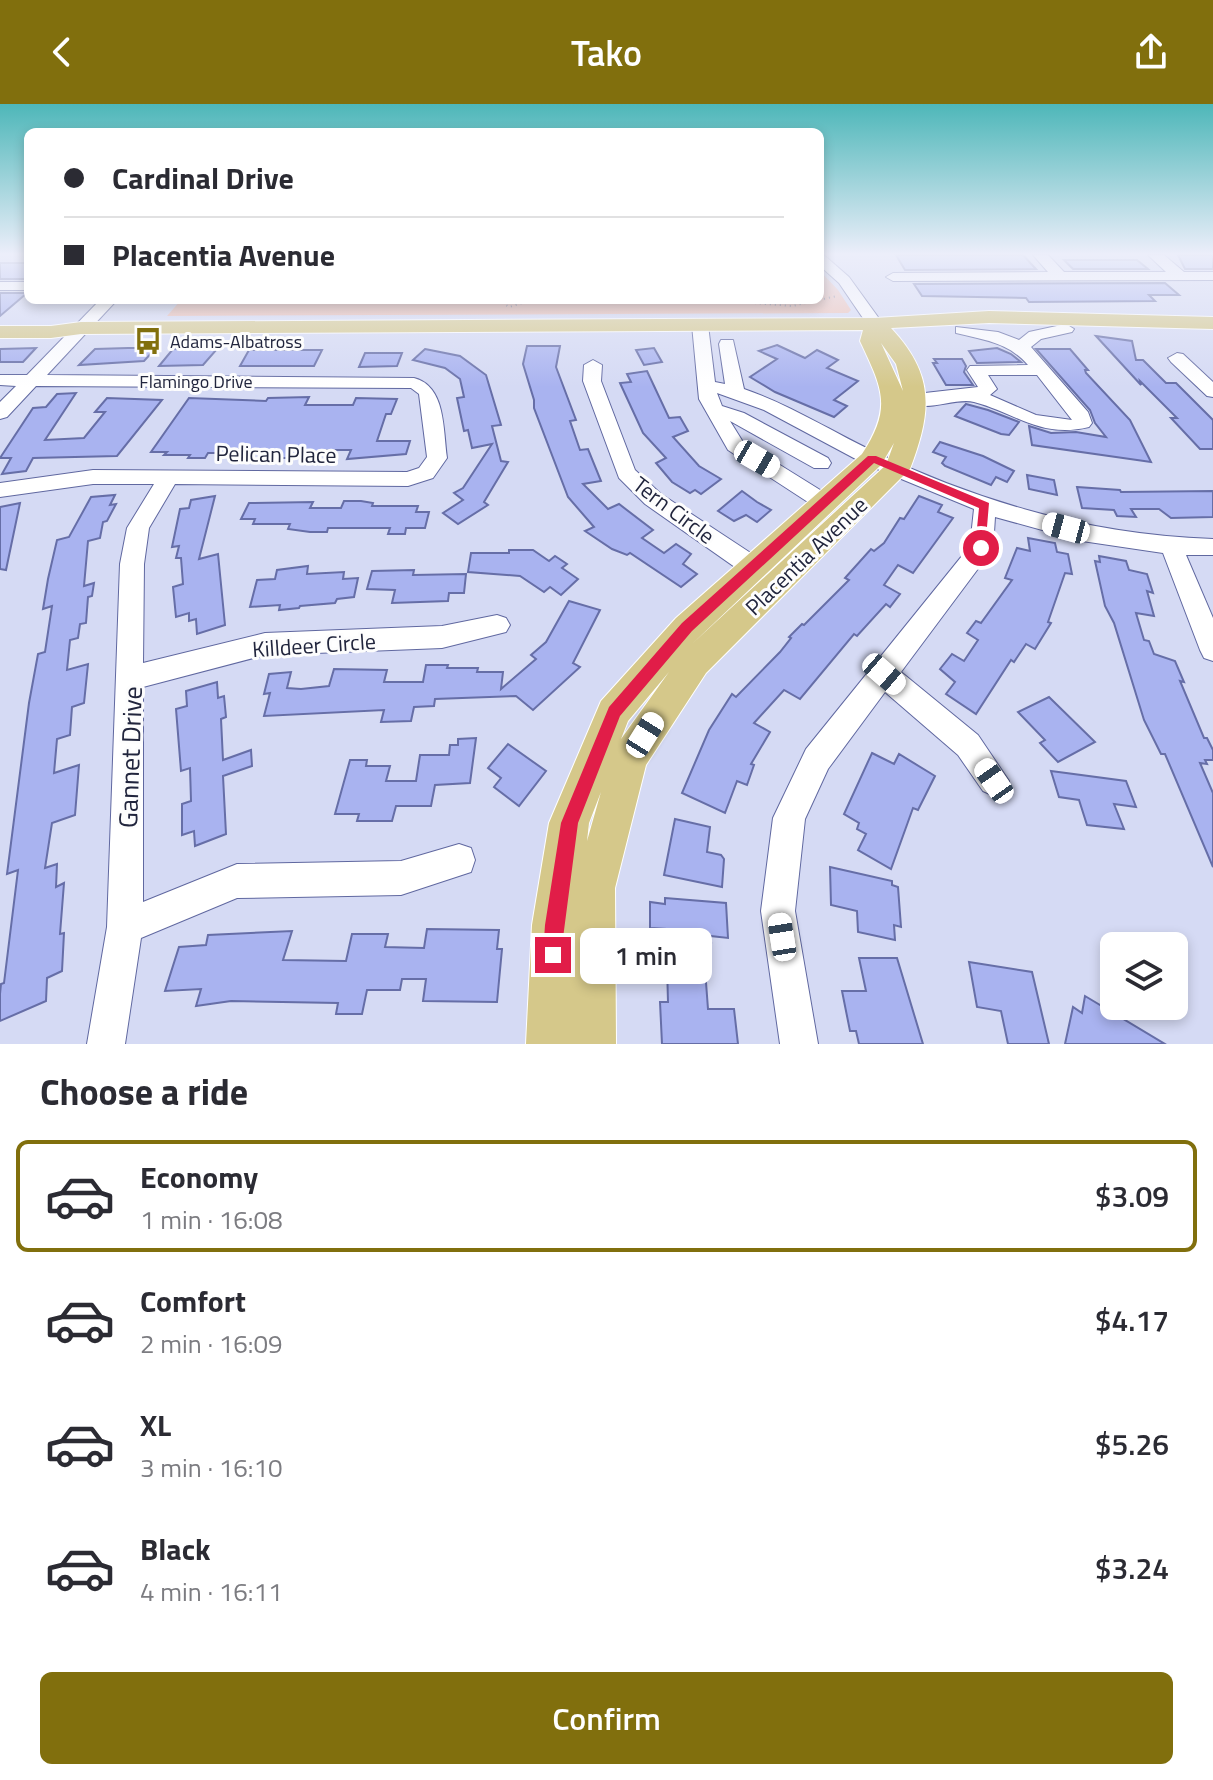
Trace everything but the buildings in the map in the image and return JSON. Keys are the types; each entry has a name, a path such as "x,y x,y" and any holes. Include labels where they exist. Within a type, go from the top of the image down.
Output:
{"main road":[{"path":"0,332 51,332 81,328 875,324 898,320 1106,319 1130,323 1213,323"},
{"path":"0,323 61,322 81,328"},
{"path":"875,324 903,330 962,330 1116,329 1130,323"},
{"path":"875,324 894,342 914,389"},
{"name":"Placentia Avenue","path":"592,1044 594,888 629,759 694,663 825,503 884,464 892,424 891,392 886,372 870,341 875,324"},
{"name":"Placentia Avenue","path":"550,1044 554,925 569,823 614,712 687,627 765,575 884,464 913,432 914,389"}],"street":[{"path":"857,299 875,324"},
{"path":"0,413 105,304"},
{"path":"700,325 706,385 714,410 735,446 825,503"},
{"path":"1022,347 1033,335 1066,329"},
{"path":"914,389 965,397 1032,420 1070,426 1082,423 1081,416 1022,347 998,337 962,330"},
{"path":"703,356 728,350 735,390"},
{"path":"1177,358 1213,392"},
{"name":"Tern Circle","path":"593,365 592,381 626,473 653,499 765,575"},
{"path":"965,397 988,389 976,370 1040,370"},
{"name":"Flamingo Drive","path":"0,380 392,382"},
{"name":"Pelican Place","path":"0,490 78,478 401,479 420,476 432,467 437,458 428,394 418,384 392,382"},
{"path":"706,385 735,390 884,464 985,506 1093,535 1172,548 1213,547"},
{"path":"714,410 737,417 821,463"},
{"path":"795,483 844,444"},
{"name":"Gannet Drive","path":"106,1044 125,927 132,564 138,528 169,477"},
{"path":"799,1044 778,911 789,818 817,759 981,548 985,506"},
{"path":"1172,548 1213,650"},
{"name":"Killdeer Circle","path":"132,678 265,644 442,637 497,625"},
{"path":"884,674 968,745 994,781"},
{"path":"125,927 237,881 401,878 459,860"}],"path":[{"path":"502,304 515,308 524,304"},
{"path":"780,304 802,304"}],"shaded area":[{"path":"824,299 844,299 851,310 848,313 167,316 178,304 824,304"}],"place":[{"name":"Adams-Albatross","path":"148,341"}],"route":[{"path":"553,955 554,925 569,823 614,712 687,627 872,459 985,506 981,548"}]}
